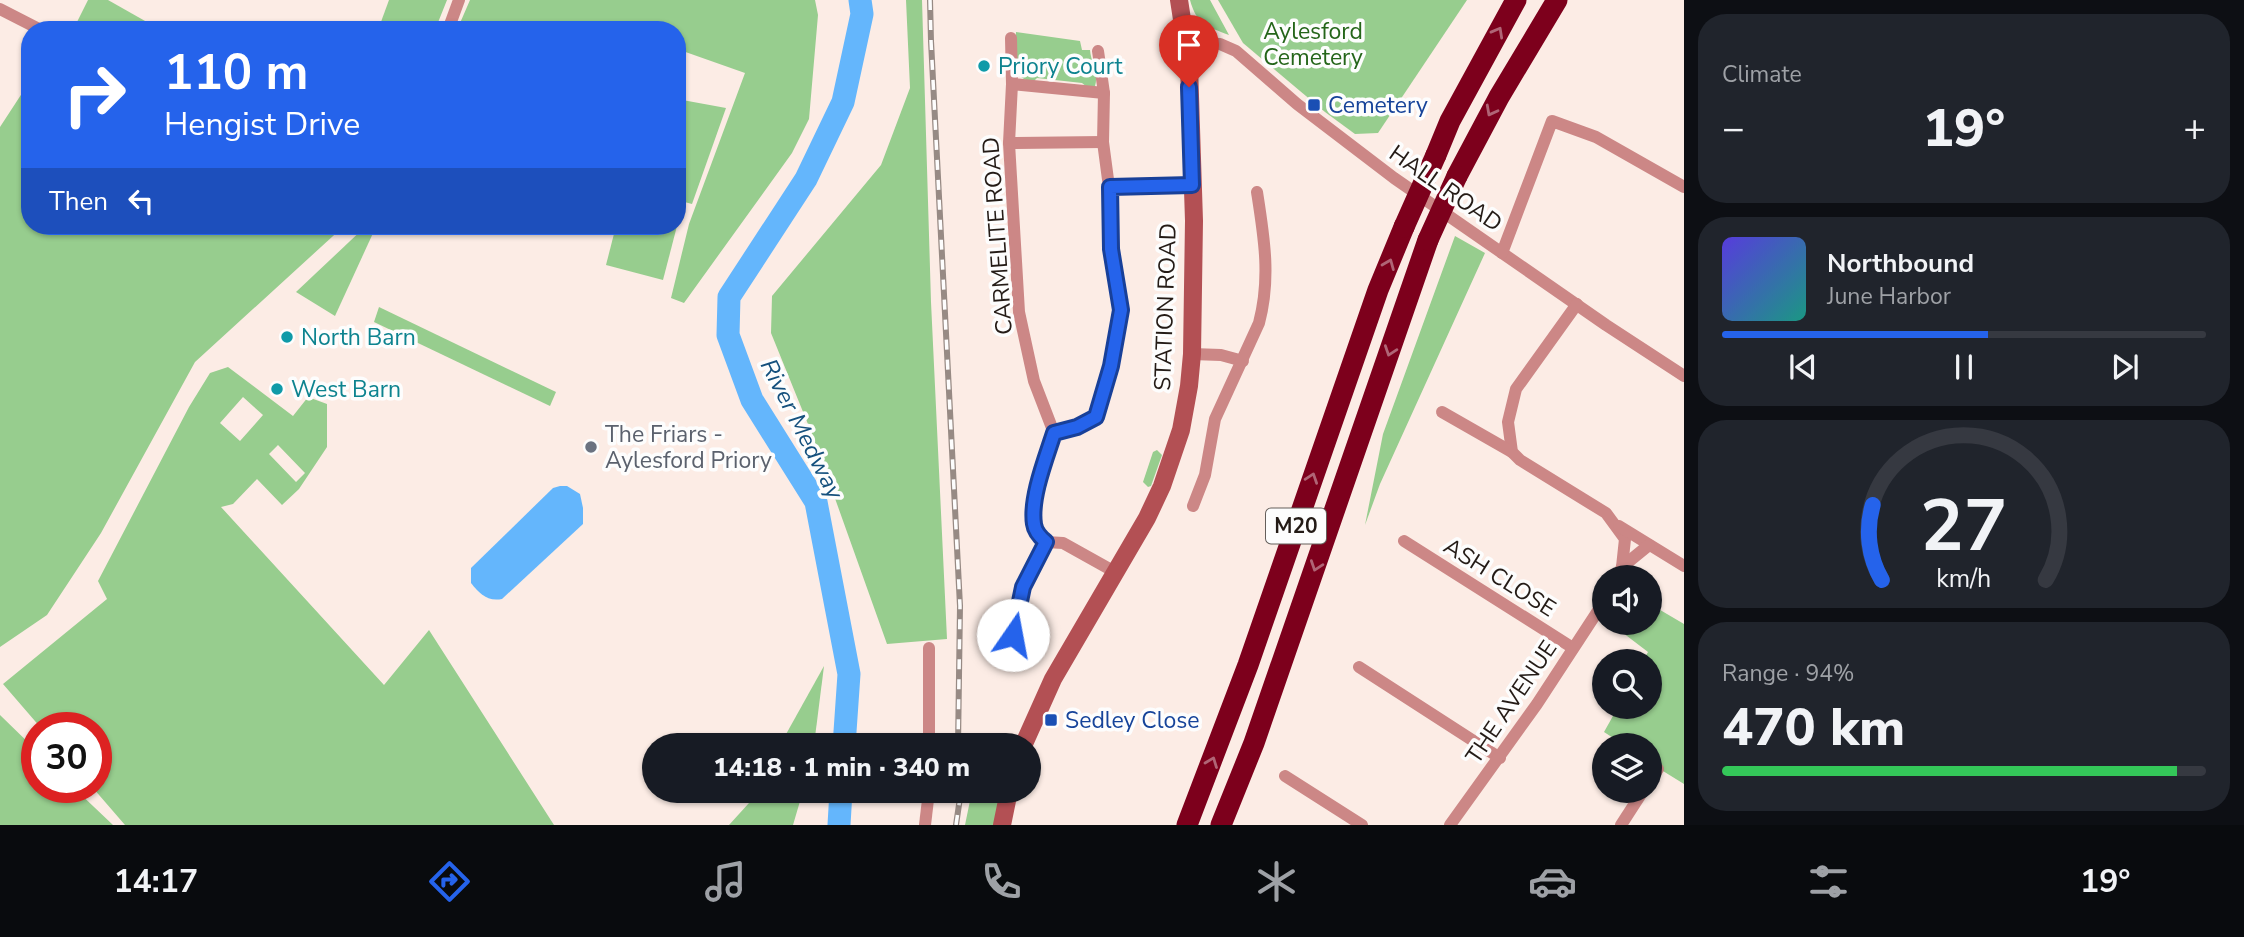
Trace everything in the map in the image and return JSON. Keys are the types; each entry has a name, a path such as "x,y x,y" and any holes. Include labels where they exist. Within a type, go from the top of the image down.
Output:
{"highway":[{"name":"M20","path":"1187,825 1252,653 1378,290 1450,121 1516,0"},
{"name":"M20","path":"1222,825 1254,743 1429,240 1457,176 1518,63 1557,0"}],"street":[{"path":"452,21 460,0"},
{"name":"STATION ROAD","path":"1029,733 1053,679 1147,518 1162,486 1181,430 1192,354 1192,185 1187,42 1179,0"},
{"path":"0,9 23,21"},
{"name":"CARMELITE ROAD","path":"1011,38 1009,143 1019,312 1034,381 1054,433"},
{"name":"HALL ROAD","path":"1187,42 1220,44 1236,51 1357,151 1684,376"},
{"path":"1098,51 1104,93 1103,142 1110,187 1111,249 1121,310 1111,366 1096,417 1077,427 1054,433 1034,508 1034,526 1046,542 1063,543 1115,572"},
{"path":"1012,84 1104,93"},
{"path":"1502,253 1552,121 1596,137 1684,187"},
{"path":"1009,143 1103,142"},
{"path":"1110,187 1192,185"},
{"path":"1193,506 1205,475 1215,419 1259,323 1267,288 1264,238 1257,192"},
{"path":"1512,452 1508,422 1516,389 1577,304"},
{"path":"1192,354 1221,355 1243,361"},
{"path":"1442,412 1512,452 1527,465 1606,513 1625,540 1620,565"},
{"path":"1613,523 1684,566"},
{"name":"ASH CLOSE","path":"1404,541 1573,649"},
{"path":"1024,652 1016,648 1013,635 1023,587 1046,542"},
{"path":"1627,565 1649,545"},
{"name":"THE AVENUE","path":"1450,825 1500,758 1592,620"},
{"path":"929,648 929,733"},
{"path":"1359,667 1500,758"},
{"path":"1285,776 1363,825"},
{"path":"925,825 928,803"},
{"path":"1002,825 1007,803"},
{"path":"1621,825 1635,803"}],"green space":[{"path":"88,0 108,0 145,21 78,21"},
{"path":"389,0 447,0 439,21 381,21"},
{"path":"470,0 815,0 818,15 809,119 792,153 684,303 671,298 689,224 745,73 686,52 686,21 461,21"},
{"path":"906,0 922,0 931,302 947,639 887,644 812,434 771,333 772,296 881,165 910,88"},
{"path":"1190,0 1210,0 1229,35 1199,20"},
{"name":"Aylesford Cemetery","path":"1218,0 1467,0 1378,133 1355,134 1243,43"},
{"path":"1016,32 1080,41 1082,50 1090,50 1095,86 1037,78 1033,82 1019,75 1015,63"},
{"path":"21,95 21,235 334,235 195,362 101,533 47,615 0,647 0,127"},
{"path":"686,101 726,108 692,204 686,202"},
{"path":"356,235 372,235 335,316 296,292"},
{"path":"614,235 675,235 663,280 606,265"},
{"path":"1455,236 1485,253 1380,484 1365,525 1383,434"},
{"path":"379,307 556,392 550,406 374,322"},
{"path":"228,367 293,416 308,397 327,404 327,447 299,489 282,505 257,479 233,504 221,507 384,685 429,630 554,825 125,825 106,803 112,803 112,712 27,712 3,684 107,599 98,581 189,407 210,373","holes":["243,397 263,415 240,441 220,423","278,445 305,473 296,482 269,454"]},
{"path":"1157,450 1162,455 1151,486 1148,487 1143,482 1153,452"},
{"path":"1662,611 1684,624 1684,784 1662,770 1662,733 1604,732 1611,719 1662,719 1662,649 1644,649 1626,635 1662,635"},
{"path":"824,666 816,733 787,733"},
{"path":"0,715 21,735 21,803 90,803 113,825 0,825"},
{"path":"749,803 799,803 793,825 729,825"},
{"path":"970,803 1001,803 995,825 965,825"}],"water":[{"path":"567,486 580,494 583,524 502,599 484,596 471,583 471,568 553,488"}],"waterway":[{"name":"River Medway","path":"845,733 849,674 816,502 752,400 728,335 729,297 806,179 843,102 862,14 860,0"},
{"name":"River Medway","path":"839,825 840,803"}],"railway":[{"path":"930,0 960,606 958,733"},
{"path":"956,825 959,803"}],"place":[{"name":"Priory Court","path":"984,66"},
{"name":"Cemetery","path":"1314,105"},
{"name":"North Barn","path":"287,337"},
{"name":"West Barn","path":"277,389"},
{"name":"The Friars - Aylesford Priory","path":"591,447"},
{"name":"Sedley Close","path":"1051,720"}],"route":[{"path":"1013,635 1023,587 1046,542 1034,526 1034,508 1054,433 1077,427 1096,417 1111,366 1121,310 1111,249 1110,187 1192,185 1189,87"}]}
